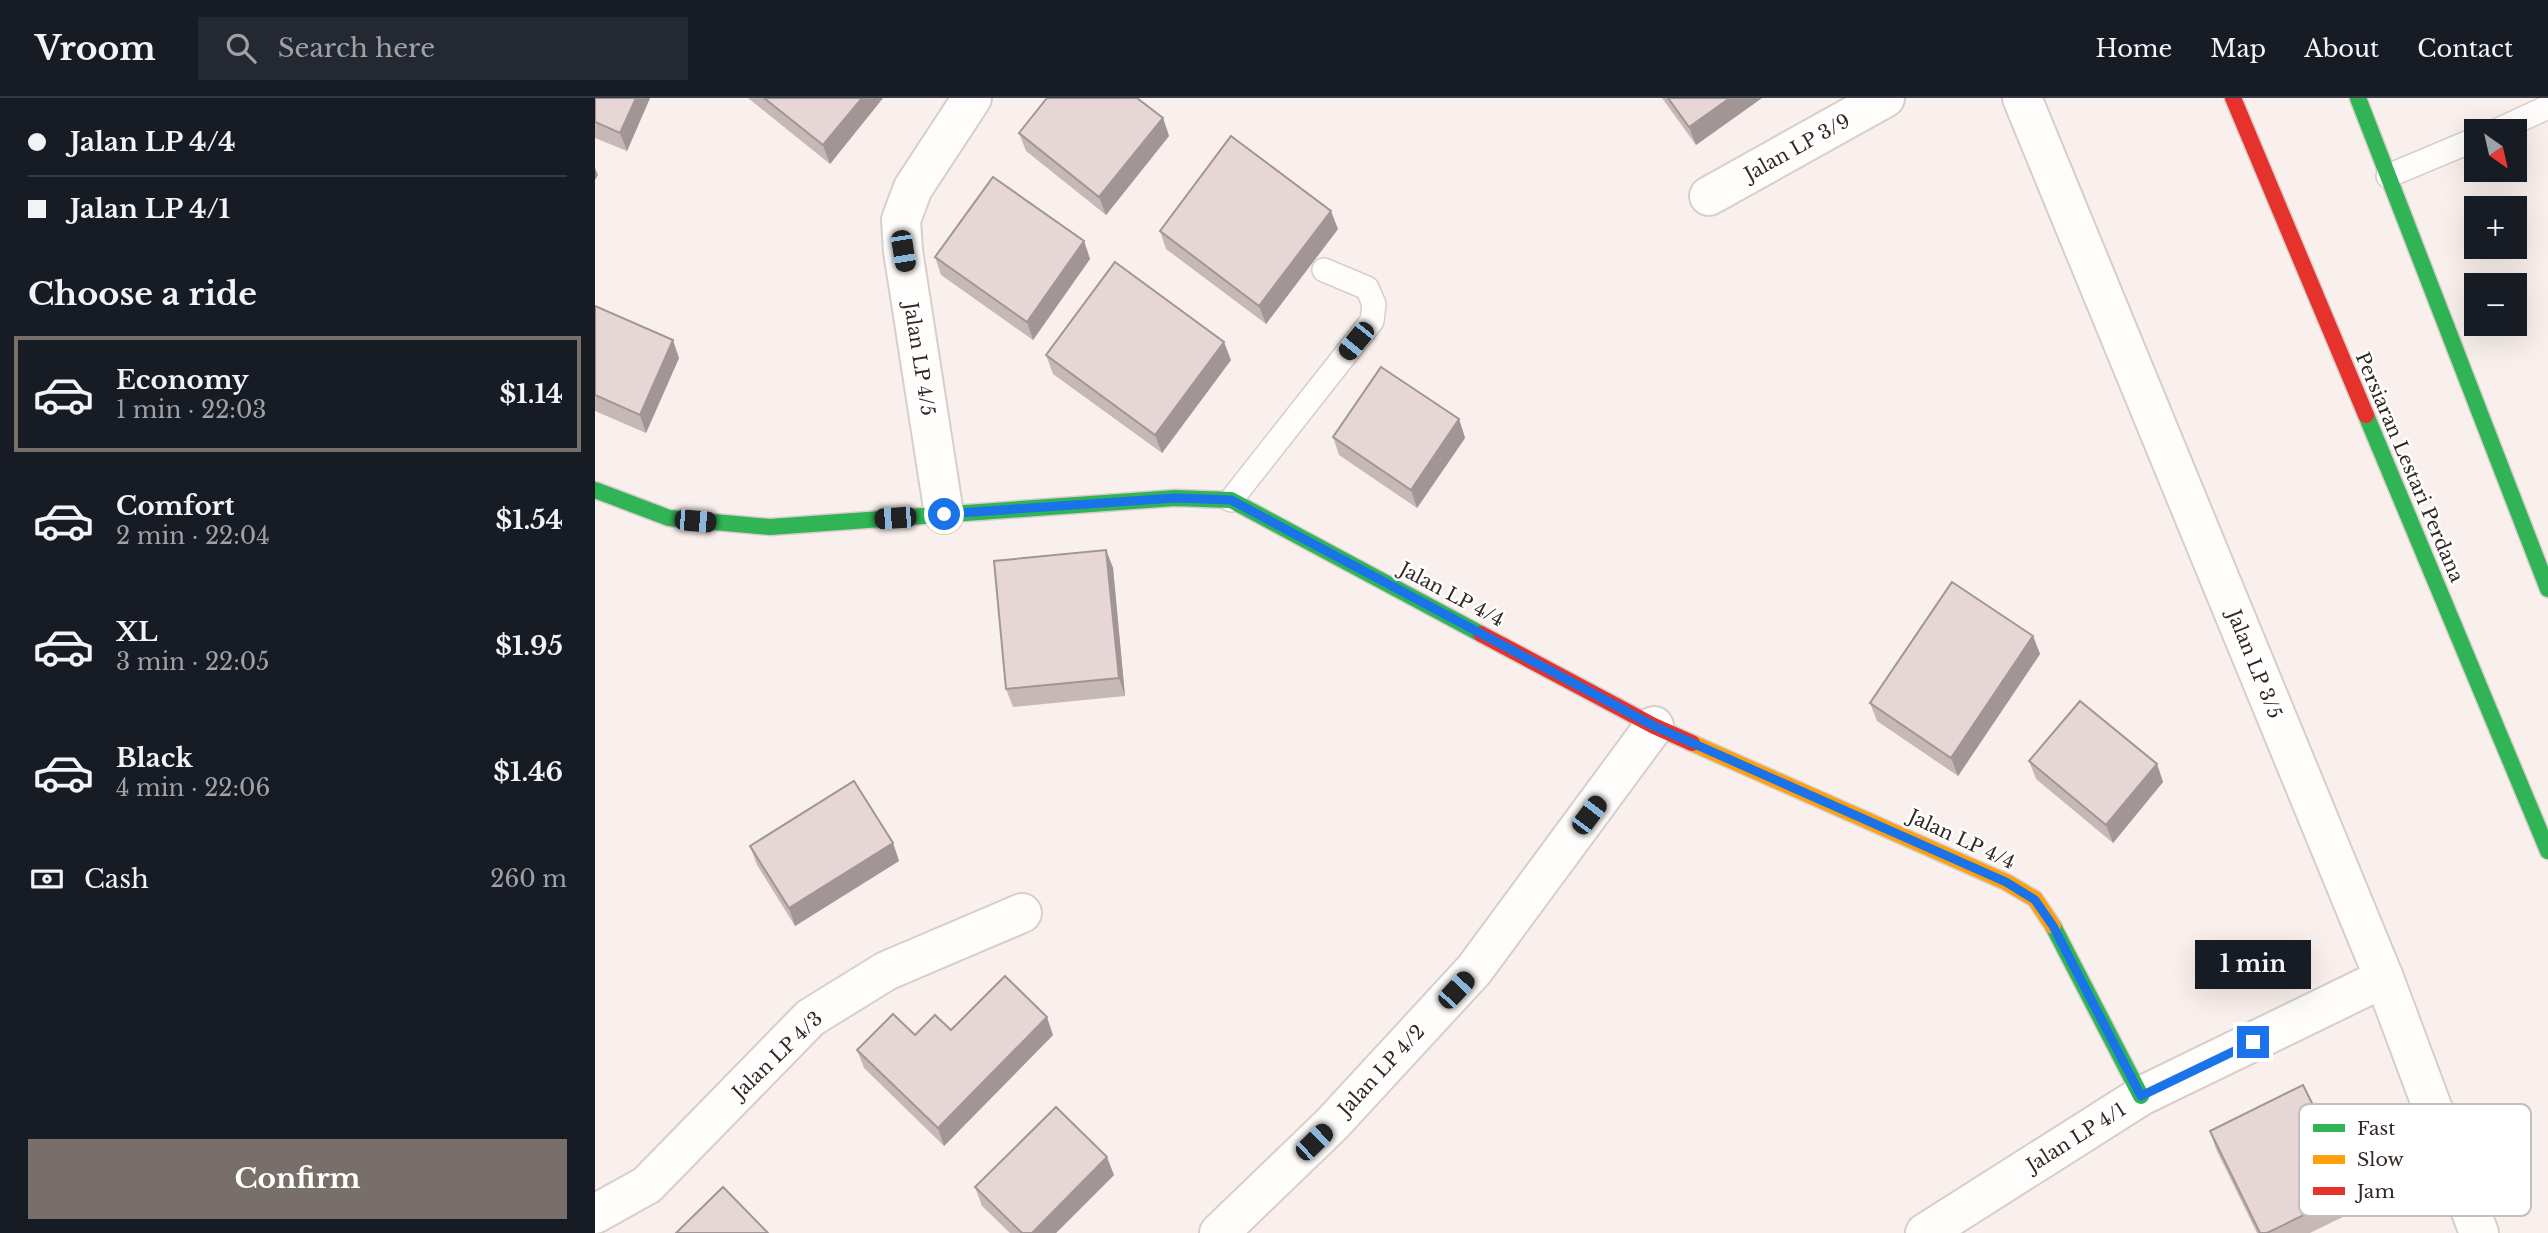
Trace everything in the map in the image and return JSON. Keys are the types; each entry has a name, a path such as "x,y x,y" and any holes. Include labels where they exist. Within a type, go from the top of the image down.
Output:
{"street":[{"name":"Jalan LP 4/5","path":"944,514 903,251 901,220 913,188 972,98"},
{"name":"Jalan LP 3/9","path":"1709,196 1885,98"},
{"name":"Jalan LP 3/5","path":"2022,98 2383,978 2430,1104"},
{"name":"Persiaran Lestari Perdana","path":"2233,98 2548,851"},
{"path":"2358,98 2548,589"},
{"name":"Jalan LP 4/4","path":"595,490 669,519 771,527 1175,498 1231,500 1654,726 2006,882 2035,900 2053,926 2141,1096"},
{"name":"Jalan LP 4/2","path":"1219,1233 1332,1124 1473,970 1654,726"},
{"name":"Jalan LP 4/3","path":"595,1214 647,1185 810,1018 885,971 1022,913"},
{"name":"Jalan LP 4/1","path":"1925,1233 2141,1096 2383,978"},
{"name":"Jalan LP 3/5","path":"2473,1216 2479,1233"}],"lane":[{"path":"2522,119 2548,107"},
{"path":"2388,176 2464,144"},
{"path":"1231,500 1372,321 1374,304 1367,288 1324,270"}],"building":[{"path":"595,98 636,98 620,133 595,122"},
{"path":"764,98 862,98 823,145"},
{"path":"1047,98 1137,98 1163,118 1099,197 1019,133"},
{"path":"1668,98 1730,98 1689,127"},
{"path":"1231,136 1331,211 1259,306 1160,231"},
{"path":"993,177 1084,241 1027,322 935,257"},
{"path":"1115,262 1224,342 1155,435 1046,355"},
{"path":"595,306 673,340 640,415 595,395"},
{"path":"1381,367 1459,419 1411,490 1333,437"},
{"path":"1106,550 1119,678 1006,689 994,561"},
{"path":"1952,582 2033,636 1951,758 1870,703"},
{"path":"2080,701 2157,764 2106,825 2029,761"},
{"path":"854,781 893,843 789,908 750,846"},
{"path":"1005,976 1047,1017 938,1128 857,1050 893,1014 915,1035 935,1015 951,1030"},
{"path":"2303,1085 2312,1104 2299,1104 2299,1216 2302,1216 2267,1233 2260,1233 2210,1131"},
{"path":"1056,1107 1107,1157 1032,1233 1022,1233 975,1187"},
{"path":"723,1187 768,1233 676,1233"}],"traffic: fast":[{"path":"2358,98 2548,589"},
{"path":"2366,415 2548,851"},
{"path":"595,490 669,518 770,527 1175,498 1231,500 1481,634"},
{"path":"2053,926 2141,1096"}],"traffic: slow":[{"path":"1692,743 2006,882 2035,899 2053,926"}],"traffic: jam":[{"path":"2233,98 2366,415"},
{"path":"1481,634 1654,726 1692,743"}],"route":[{"path":"944,514 1175,498 1231,500 1654,726 2006,882 2035,900 2053,926 2141,1096 2253,1042"}]}
